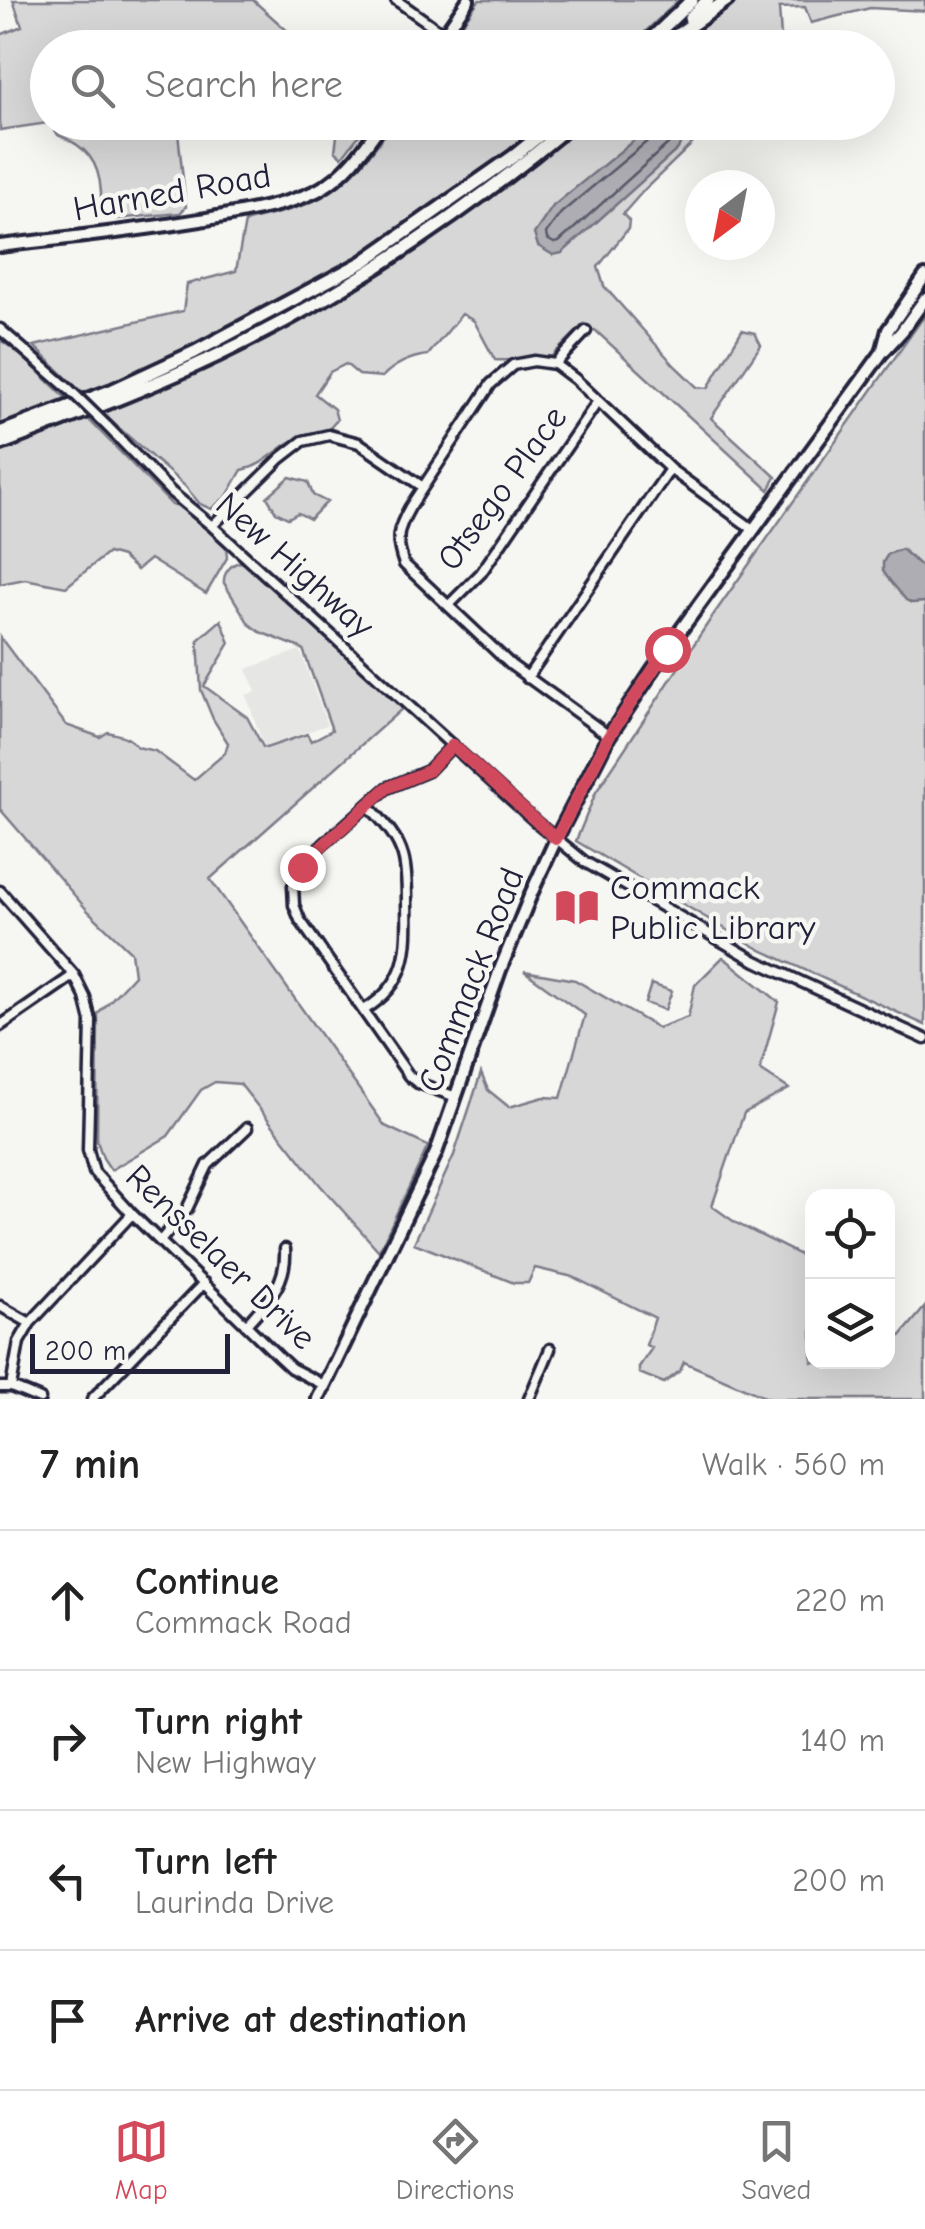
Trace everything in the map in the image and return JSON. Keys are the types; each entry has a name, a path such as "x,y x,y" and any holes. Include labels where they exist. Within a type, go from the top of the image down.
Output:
{"highway":[{"path":"668,30 688,0"},
{"path":"674,30 708,0"},
{"path":"680,30 726,0"},
{"path":"0,433 111,391 194,352 363,262 534,140"},
{"path":"0,444 180,373 339,289 481,195 551,140"}],"main road":[{"path":"447,30 468,0"},
{"name":"Harned Road","path":"0,246 234,215 280,203 320,189 354,162 370,140"},
{"name":"Commack Road","path":"881,354 888,330 925,276"},
{"name":"Commack Road","path":"318,1399 436,1154 506,955 556,839 609,736 667,649 925,299"}],"street":[{"path":"396,0 438,30"},
{"name":"New Highway","path":"0,329 70,390 171,492 584,862 756,961 925,1039"},
{"path":"555,364 586,331"},
{"path":"609,736 527,678 404,564 398,546 398,527 491,384 513,365 534,361 555,364 670,469 754,530"},
{"name":"Otsego Place","path":"448,606 481,573 598,401"},
{"path":"212,526 281,458 303,441 329,435 359,443 423,487"},
{"path":"527,678 670,469"},
{"path":"453,745 428,771 387,788 318,850 302,867 293,886 300,920 409,1076 418,1084 456,1097"},
{"path":"364,1010 396,981 408,944 403,856 392,832 368,806"},
{"name":"Rensselaer Drive","path":"2,897 74,976 85,997 91,1020 88,1150 94,1172 291,1368 324,1385"},
{"path":"0,1026 74,976"},
{"path":"161,1240 186,1209 208,1166 247,1128"},
{"path":"11,1387 20,1342 30,1323 132,1214"},
{"path":"246,1325 281,1280 286,1266 285,1248"},
{"path":"92,1399 204,1283"},
{"path":"0,1306 30,1323"},
{"path":"529,1399 550,1349"},
{"path":"0,1387 11,1387 40,1399"}],"shaded area":[{"path":"13,0 253,0 286,30 30,30 30,126 0,130 0,35 22,26"},
{"path":"479,0 679,0 647,30 458,30"},
{"path":"732,0 925,0 925,11 870,8 811,23 805,7 779,8 781,30 690,30"},
{"path":"68,140 179,140 186,207 180,213 115,219 109,216 101,207 100,181 94,163"},
{"path":"336,140 355,140 342,157 335,151"},
{"path":"380,140 522,140 439,204 329,275 232,329 87,398 34,346 183,311 187,284 236,271 245,222 321,198 366,159"},
{"path":"560,140 694,140 623,214 629,221 628,229 598,267 604,286 697,387 708,388 742,330 755,333 761,345 711,418 776,477 769,490 584,324 552,356 495,360 474,321 462,314 428,355 403,362 382,377 359,375 346,364 330,372 315,394 334,409 337,420 328,430 297,439 242,470 227,496 211,509 200,504 100,410 293,319 527,167"},
{"path":"925,315 925,1025 761,950 576,841 596,792 714,614"},
{"path":"0,340 18,352 71,403 0,429"},
{"path":"86,417 172,505 178,505 226,546 227,558 206,594 150,559 137,570 122,557 108,553 66,587 25,579 0,584 0,450"},
{"path":"290,477 308,482 313,495 327,502 310,519 298,513 288,518 276,512 267,497"},
{"path":"240,562 250,565 403,708 210,879 385,1126 428,1146 379,1251 320,1185 240,1084 215,1082 201,1090 168,1136 111,1170 97,1141 98,1014 134,975 131,952 88,911 0,809 0,637 66,725 100,737 108,732 124,736 137,747 155,751 194,780 225,753 228,743 201,690 198,640 221,620 230,643 204,686 247,717 263,747 307,734 311,741 332,730 303,649 249,624 224,583 228,570"},
{"path":"300,650 327,725 264,747 246,695 256,692 247,669"},
{"path":"723,957 779,1002 760,1070 789,1089 744,1113 712,1206 736,1223 805,1258 805,1369 895,1369 895,1338 925,1307 925,1399 769,1399 684,1362 680,1371 664,1383 639,1373 652,1348 646,1345 655,1318 573,1277 535,1268 528,1283 514,1283 414,1243 454,1155 481,1073 488,1090 509,1107 544,1097 561,1098 585,1015 524,971 575,980 658,1028 688,1017 695,985"},
{"path":"651,984 672,991 665,1010 645,1003"}],"water":[{"path":"634,140 681,140 678,149 562,253 553,255 538,246 534,234 553,206"},
{"path":"902,549 925,570 925,602 906,600 883,571 888,554"}],"place":[{"name":"Commack Public Library","path":"577,907"}],"route":[{"path":"302,867 387,788 428,771 453,745 556,839 609,736 667,649"}]}
